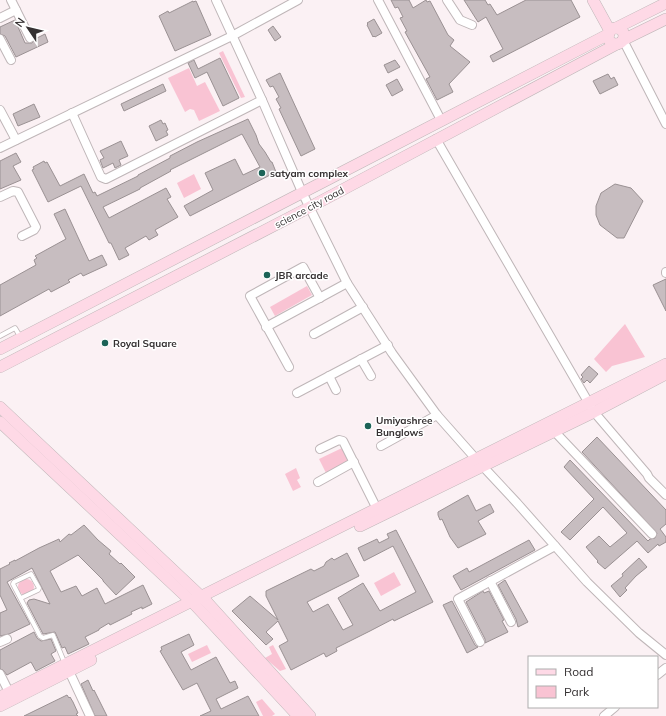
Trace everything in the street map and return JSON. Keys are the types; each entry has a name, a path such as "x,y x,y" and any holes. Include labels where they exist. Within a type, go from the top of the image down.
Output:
{"street":[{"path":"11,0 30,38"},
{"path":"216,0 302,192 347,282 388,345 437,415 554,546 587,582 639,633 666,655"},
{"path":"0,148 232,36 298,0"},
{"path":"378,0 441,120"},
{"path":"448,0 460,20 472,26"},
{"path":"593,0 612,31 610,41 620,42 666,124"},
{"path":"0,349 666,3"},
{"path":"0,18 16,10"},
{"name":"science city road","path":"0,367 310,207 436,139 666,19"},
{"path":"0,39 11,60"},
{"path":"72,113 101,176 106,180 262,100"},
{"path":"0,110 16,140"},
{"path":"436,139 591,407 648,474 649,478 666,496"},
{"path":"0,197 13,191 18,192 36,227 34,230 22,236"},
{"path":"289,367 250,296 303,266 320,298"},
{"path":"266,327 347,282"},
{"path":"314,334 363,307"},
{"path":"297,393 388,345"},
{"path":"361,359 371,376"},
{"path":"0,706 67,668 377,509 554,431 591,407 666,364"},
{"path":"198,601 591,407 666,374"},
{"path":"329,376 336,390"},
{"path":"0,406 198,601 310,716"},
{"path":"381,446 437,415"},
{"path":"0,422 198,601 298,716"},
{"path":"554,431 652,534"},
{"path":"320,448 341,440 354,462 377,509"},
{"path":"318,482 354,462"},
{"path":"480,642 458,600 554,546"},
{"path":"490,581 511,622"},
{"path":"0,674 5,695 67,668"},
{"path":"67,668 90,716"},
{"path":"658,674 666,668"},
{"path":"604,716 614,708"}],"lane":[{"path":"0,336 15,328 21,338"},
{"path":"20,598 38,590 39,588 31,574 14,582 13,584 20,598 40,636 43,638 53,635 55,638 67,668"}],"green space":[{"path":"223,51 245,97 241,98 219,53"},
{"path":"189,68 197,86 205,82 220,111 199,121 194,110 190,109 185,112 168,78"},
{"path":"194,174 201,189 184,198 177,183"},
{"path":"307,286 312,295 275,316 270,307"},
{"path":"625,324 645,357 612,366 606,372 594,359"},
{"path":"342,448 348,462 326,473 319,459"},
{"path":"296,468 300,478 297,480 301,487 293,491 285,474"},
{"path":"394,572 401,585 381,596 374,583"},
{"path":"26,579 33,584 34,587 29,594 26,595 19,590 18,587 23,580"},
{"path":"207,645 211,653 192,662 188,654"},
{"path":"273,645 286,669 280,671 265,658 272,654 269,647"},
{"path":"262,699 275,714 272,716 263,716 256,702"}],"building":[{"path":"391,0 409,0 413,8 426,0 427,2 430,1 448,35 454,40 450,46 470,62 449,84 453,92 437,100 426,79 430,77 405,32 407,31 400,18 403,17 398,7 395,8"},
{"path":"464,0 485,0 488,5 490,4 497,15 526,0 571,0 580,17 493,62 490,56 503,49 486,17 478,22"},
{"path":"193,1 196,1 211,35 175,51 159,16 168,11 169,13"},
{"path":"374,19 382,33 373,37 367,23"},
{"path":"15,20 25,43 32,43 35,39 45,34 48,42 16,57 5,36 0,34 0,27"},
{"path":"273,26 281,37 275,41 268,30"},
{"path":"220,58 239,98 223,106 207,72 195,78 188,63 194,60 198,69"},
{"path":"395,60 400,67 388,73 384,65"},
{"path":"280,73 315,149 301,156 279,109 281,108 276,99 279,97 273,86 270,87 266,80"},
{"path":"608,74 611,79 614,77 618,85 600,94 593,81"},
{"path":"397,79 403,90 392,96 386,85"},
{"path":"163,84 166,91 124,111 121,104"},
{"path":"34,104 40,117 18,126 13,114"},
{"path":"248,119 259,144 272,162 276,172 190,216 184,206 213,190 205,173 235,159 243,175 260,167 242,134 170,170 171,171 140,189 103,207 109,218 166,188 171,197 167,199 178,217 155,230 158,235 149,240 146,236 125,248 129,255 119,260 81,186 48,202 32,170 34,169 33,167 44,161 45,163 47,162 60,186 84,174 93,193 95,192 97,196 138,176 170,158 170,156 197,142"},
{"path":"161,120 163,124 165,123 168,130 166,131 168,135 156,141 149,126"},
{"path":"121,141 128,156 119,160 121,165 115,168 113,163 103,168 100,160 104,158 100,151"},
{"path":"16,153 21,162 13,166 21,180 0,189 0,161"},
{"path":"615,184 631,188 643,201 624,238 617,238 600,225 596,215 596,206 601,193"},
{"path":"65,209 89,261 102,255 107,265 83,276 81,273 68,280 70,282 51,292 49,289 0,316 0,285 36,265 34,260 37,258 35,256 66,239 54,214"},
{"path":"666,279 666,311 653,285"},
{"path":"589,366 598,374 590,383 587,380 584,383 581,379 583,377 581,375"},
{"path":"597,437 666,510 666,524 660,529 666,537 666,542 659,546 658,544 648,553 637,541 605,569 597,562 598,561 586,547 599,536 610,547 627,533 603,507 570,540 561,532 594,499 564,467 570,460 648,541 655,538 657,533 582,452"},
{"path":"468,495 476,511 490,504 494,512 478,521 486,534 458,548 450,537 442,519 440,520 438,512"},
{"path":"84,525 111,551 109,554 120,564 121,563 135,577 116,595 78,555 50,571 61,592 76,586 82,596 97,588 105,604 143,585 152,604 131,612 132,614 110,625 109,623 85,637 89,644 68,654 65,647 62,648 55,632 43,634 27,603 29,600 34,599 50,604 32,568 7,582 30,624 9,634 0,636 0,613 7,610 0,595 0,569 10,564 9,563 59,539 60,542 69,534 71,535"},
{"path":"396,530 433,602 394,621 393,619 336,648 337,651 326,657 324,653 291,670 279,646 288,641 278,621 266,632 273,639 266,645 232,611 250,596 278,620 266,596 266,591 311,569 314,571 324,566 326,562 332,558 334,560 347,553 359,576 307,602 313,612 328,604 343,630 353,625 338,598 363,583 380,611 416,592 393,546 364,561 358,548 377,539 379,543 389,538 387,534"},
{"path":"529,540 535,550 461,590 453,576 467,568 469,572"},
{"path":"639,558 647,567 625,588 627,590 620,597 611,586 623,576 622,574"},
{"path":"505,580 528,622 518,627 516,619 498,585"},
{"path":"483,591 484,593 489,591 504,620 502,621 508,632 485,643 485,639 466,602"},
{"path":"452,601 475,645 478,647 467,653 443,605"},
{"path":"34,632 37,638 41,641 51,639 56,651 51,654 55,661 36,671 31,662 7,675 0,669 0,650"},
{"path":"189,634 194,645 181,652 191,670 216,657 230,683 235,681 238,688 216,699 221,709 248,696 259,716 200,716 211,711 197,683 183,690 160,651 162,650 161,647"},
{"path":"88,680 107,716 95,716 81,684"},
{"path":"67,695 73,702 78,713 76,714 78,716 24,716"}],"place":[{"name":"satyam complex","path":"262,173"},
{"name":"JBR arcade","path":"267,275"},
{"name":"Royal Square","path":"105,343"},
{"name":"Umiyashree Bunglows","path":"368,426"}]}
